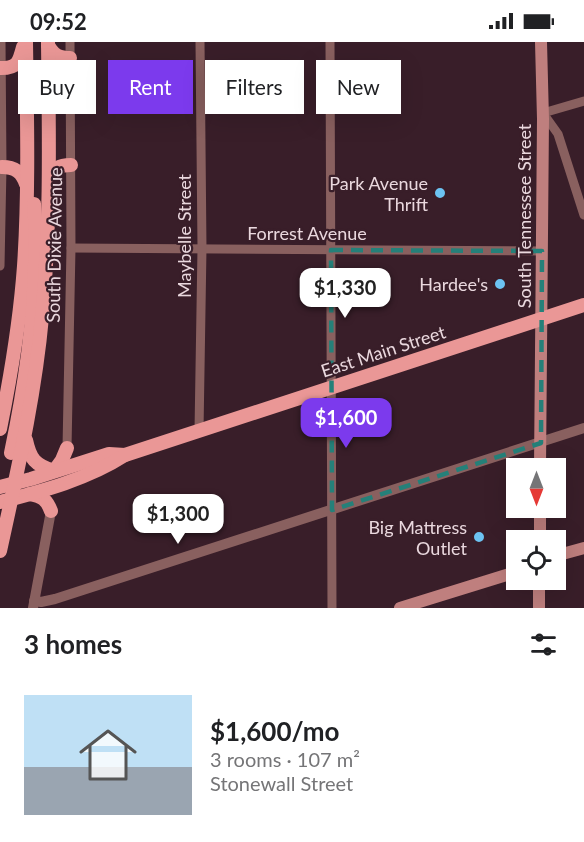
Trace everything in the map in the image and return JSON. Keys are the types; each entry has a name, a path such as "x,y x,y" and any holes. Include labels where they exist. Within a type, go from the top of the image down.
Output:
{"main road":[{"path":"1,68 15,65 20,59 25,42"},
{"path":"0,429 20,312 25,244 27,166 25,42"},
{"name":"South Tennessee Street","path":"540,458 543,113 541,42"},
{"path":"5,491 25,435 37,368 43,316 49,179 45,43"},
{"path":"45,43 56,56 70,58"},
{"path":"49,179 57,167 71,165"},
{"path":"2,166 18,170 26,184"},
{"path":"0,551 5,491 24,385 34,297 35,215 27,166"},
{"name":"East Main Street","path":"5,491 30,494 97,471 126,455 584,305"},
{"path":"25,435 30,456 34,462 45,469 54,471 67,448"},
{"path":"67,448 71,457 84,461"},
{"name":"East Main Street","path":"5,491 84,461 109,454 126,455"},
{"path":"51,511 61,484"},
{"path":"30,494 42,497 51,511"},
{"path":"566,553 584,548"},
{"path":"400,608 506,575"},
{"path":"539,590 539,608"}],"street":[{"path":"0,266 1,42"},
{"name":"South Dixie Avenue","path":"67,448 71,248 70,42"},
{"name":"Maybelle Street","path":"200,42 200,430"},
{"path":"330,42 332,608"},
{"path":"584,101 543,113 558,134 584,215"},
{"name":"Forrest Avenue","path":"71,248 542,251"},
{"path":"51,511 33,605 584,428"}],"highlighted area":[{"path":"331,250 542,251 541,443 332,510"}],"place":[{"name":"Park Avenue Thrift","path":"440,193"},
{"name":"Hardee's","path":"500,284"},
{"name":"Big Mattress Outlet","path":"479,537"}]}
